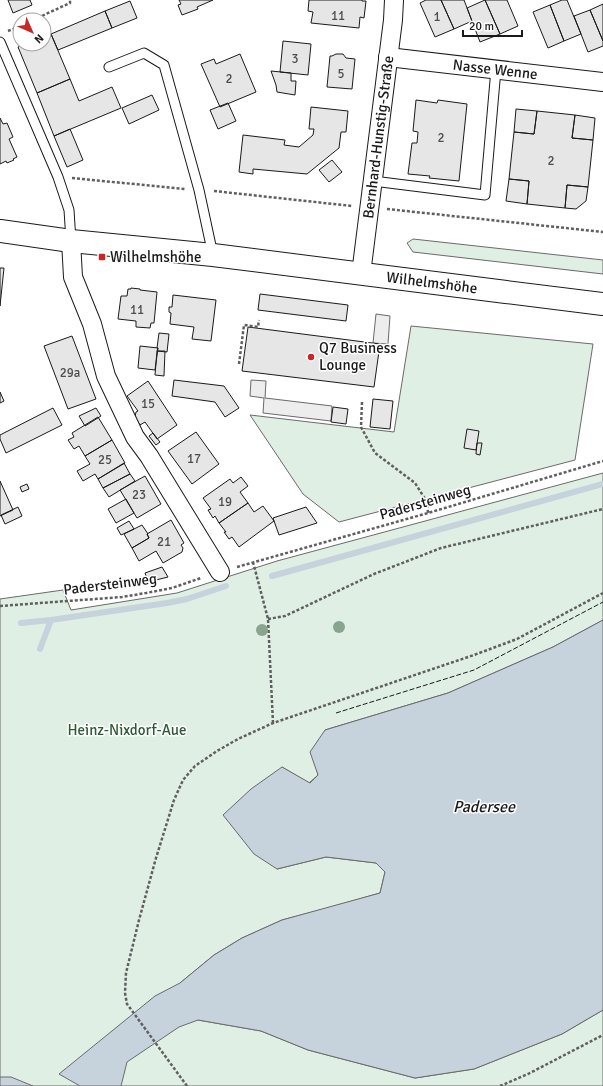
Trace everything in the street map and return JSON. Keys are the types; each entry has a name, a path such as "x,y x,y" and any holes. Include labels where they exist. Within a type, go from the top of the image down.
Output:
{"main road":[{"name":"Wilhelmshöhe","path":"0,231 71,241 213,255 603,304"}],"street":[{"name":"Bernhard-Hunstig-Straße","path":"361,274 393,20 394,0"},
{"name":"Nasse Wenne","path":"388,57 603,82"},
{"path":"71,241 73,277 92,324 106,376 136,437 220,572"}],"lane":[{"path":"0,42 58,177 69,210 71,241"},
{"path":"109,67 144,53 164,65 199,190 213,255"},
{"path":"373,181 485,195 496,69"}],"path":[{"path":"52,12 70,4 70,0"},
{"path":"58,177 369,207 603,232"},
{"path":"239,364 244,325 258,327 259,320"},
{"path":"362,402 361,427 375,453 415,483 427,502 428,513"},
{"name":"Padersteinweg","path":"268,619 252,562 428,513 603,461"},
{"path":"273,723 268,619 285,616 374,574 442,548 603,509"},
{"name":"Padersteinweg","path":"0,606 146,594 172,588 220,572"},
{"path":"187,1086 127,1004 125,993 126,973 156,858 174,800 183,780 195,766 217,751 238,739 273,723 517,639 603,593"},
{"path":"500,1086 528,1074 603,1035"}],"green space":[{"path":"413,239 603,260 603,274 413,252 407,243"},
{"path":"411,326 593,344 575,460 339,522 303,494 250,415 394,432"},
{"name":"Heinz-Nixdorf-Aue","path":"603,473 603,620 553,647 448,693 325,730 316,766 318,775 309,783 282,767 277,869 326,857 376,863 385,872 380,893 282,920 242,938 214,955 180,983 198,1020 261,1031 308,1050 415,1078 474,1069 562,1034 603,1010 603,1086 0,1086 0,599 63,590 71,610 177,593 277,561"}],"shaded area":[{"path":"376,314 390,316 388,344 373,343"},
{"path":"251,380 266,381 265,398 332,406 331,421 263,413 264,398 250,396"}],"water":[{"name":"Padersee","path":"603,620 603,1010 562,1034 474,1069 415,1078 308,1050 261,1031 198,1020 179,1027 127,1062 121,1086 80,1086 59,1074 155,996 180,983 214,955 242,938 282,920 380,893 385,872 376,863 326,857 277,869 254,854 223,815 251,789 282,767 310,783 318,775 310,752 325,730 448,693 553,647"},
{"path":"0,1077 11,1077 33,1086 0,1086"}],"building":[{"path":"8,0 30,0 32,5 13,12"},
{"path":"179,0 213,0 197,7 198,9 182,15 178,5 181,4"},
{"path":"309,0 366,1 364,18 360,17 359,28 311,23 313,12 308,11"},
{"path":"426,0 441,0 454,29 435,37 420,3"},
{"path":"441,0 464,0 472,21 454,29"},
{"path":"485,0 507,0 518,26 500,34"},
{"path":"485,0 500,34 480,42 467,8"},
{"path":"562,0 567,0 581,34 564,41 550,5"},
{"path":"130,1 137,18 112,28 105,11"},
{"path":"603,4 603,41 590,10"},
{"path":"550,5 564,41 548,48 533,12"},
{"path":"590,10 603,41 603,46 588,52 574,16"},
{"path":"105,11 112,28 58,50 52,34"},
{"path":"52,36 70,79 37,93 20,52 52,52"},
{"path":"283,41 311,44 308,75 280,72"},
{"path":"240,54 256,92 220,107 201,64 214,59 216,64"},
{"path":"343,54 346,58 355,59 352,89 327,87 330,56"},
{"path":"271,71 291,73 291,81 296,81 295,95 277,92"},
{"path":"70,79 79,101 112,87 121,108 54,136 37,93"},
{"path":"152,95 159,110 129,124 122,108"},
{"path":"416,100 437,103 438,100 467,104 459,181 408,174 412,143 417,143 418,132 413,131"},
{"path":"228,103 236,121 218,129 210,110"},
{"path":"311,107 348,111 346,132 341,132 339,148 307,174 253,169 253,174 239,172 243,135 285,140 284,145 299,147 313,135 314,129 309,129"},
{"path":"516,109 537,111 534,134 514,132"},
{"path":"537,111 575,115 572,138 593,140 588,187 567,185 565,208 527,204 529,181 509,179 514,132 534,134"},
{"path":"575,115 595,118 593,140 572,138"},
{"path":"0,118 3,124 7,123 13,137 9,139 17,157 7,163 6,161 0,164"},
{"path":"70,129 83,160 67,167 54,136"},
{"path":"332,160 342,172 329,182 319,170"},
{"path":"509,179 529,181 527,204 506,201"},
{"path":"567,185 588,187 586,201 576,209 565,208"},
{"path":"0,268 4,268 0,306"},
{"path":"131,288 157,292 154,323 151,323 150,328 136,327 136,321 118,319 121,296 127,296 128,289"},
{"path":"260,294 348,305 346,321 258,310"},
{"path":"173,295 216,300 211,341 192,339 194,327 170,324 171,313 169,312 169,307 172,307"},
{"name":"Q7 Business Lounge","path":"248,327 380,344 374,387 242,371"},
{"path":"159,333 169,334 167,352 157,351"},
{"path":"72,336 96,399 68,409 44,346"},
{"path":"140,346 158,348 155,370 138,368"},
{"path":"157,351 165,351 164,376 155,375"},
{"path":"174,380 224,386 239,408 225,417 215,402 172,396"},
{"path":"148,381 177,425 157,439 145,422 140,425 135,417 136,412 138,411 127,396"},
{"path":"0,392 4,401 0,403"},
{"path":"373,399 393,401 390,429 370,427"},
{"path":"333,407 348,409 346,424 331,422"},
{"path":"53,408 62,425 6,453 0,439 0,435"},
{"path":"96,408 101,416 85,426 79,416"},
{"path":"98,417 112,440 85,456 79,446 74,449 68,440 74,437 72,433"},
{"path":"467,429 479,431 476,450 464,448"},
{"path":"196,432 219,464 192,484 168,451"},
{"path":"153,433 160,442 156,445 149,436"},
{"path":"112,440 125,463 98,479 95,474 83,481 77,471 90,464 85,456"},
{"path":"477,443 482,443 480,455 476,454"},
{"path":"124,463 130,474 103,488 98,479"},
{"path":"130,474 135,481 109,497 103,488"},
{"path":"145,476 161,504 137,518 120,490"},
{"path":"241,477 248,486 240,492 248,503 219,523 215,516 213,518 208,510 211,509 203,498 230,479 233,483"},
{"path":"0,481 13,510 0,516"},
{"path":"27,484 29,489 22,492 20,487"},
{"path":"126,499 134,513 116,523 108,509"},
{"path":"248,503 254,512 263,506 274,521 239,547 232,537 229,539 219,523"},
{"path":"18,507 22,516 5,524 1,515"},
{"path":"306,507 317,523 279,535 273,518"},
{"path":"171,520 184,543 181,545 183,548 182,552 163,563 156,551 139,561 132,548 149,538 147,534"},
{"path":"129,521 134,529 121,535 117,528"},
{"path":"142,525 149,538 132,548 124,534"},
{"path":"162,567 168,577 148,582 145,573"}],"waterway":[{"path":"272,576 603,484"},
{"path":"40,649 51,620 167,603 187,599 226,586"},
{"path":"21,623 51,620"}],"fence":[{"path":"336,713 474,670 603,602"}],"place":[{"name":"Wilhelmshöhe","path":"102,257"},
{"name":"Q7 Business Lounge","path":"311,357"}]}
